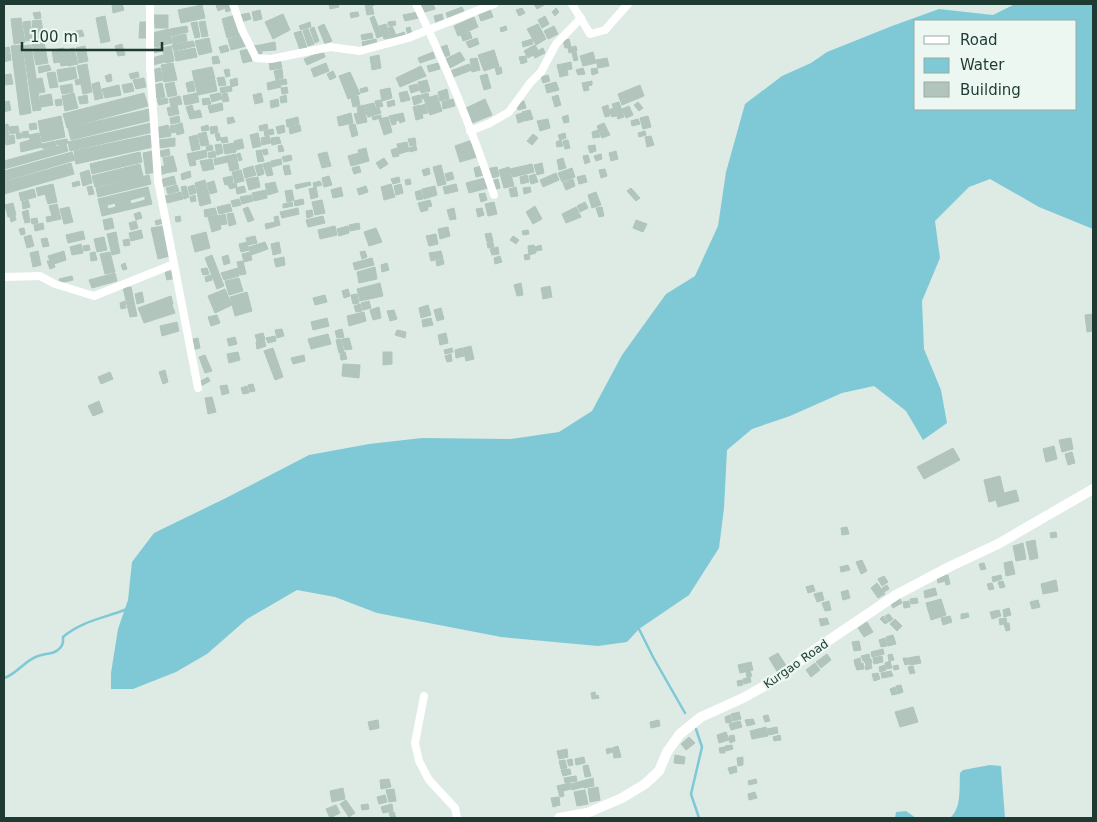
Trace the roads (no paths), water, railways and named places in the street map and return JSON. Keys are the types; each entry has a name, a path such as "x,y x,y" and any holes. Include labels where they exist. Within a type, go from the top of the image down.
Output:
{"street":[{"path":"150,4 150,67 158,181 198,388"},
{"path":"233,4 242,30 256,58 271,59 330,47 360,51 408,38 494,4"},
{"path":"416,4 429,30 494,196"},
{"path":"572,4 590,34 605,30 628,4"},
{"path":"470,131 490,123 509,112 530,83 541,72 556,44 581,18"},
{"path":"4,277 40,276 55,284 94,296 174,264"},
{"name":"Kurgao Road","path":"559,818 587,813 622,798 645,784 659,771 667,752 680,734 702,717 743,698 782,676 810,653 896,595 998,544 1093,489"},
{"path":"424,696 415,743 419,761 429,780 455,808 457,818"}],"water":[{"path":"1015,4 1093,4 1093,229 1039,207 990,179 969,187 935,221 940,258 922,301 924,349 941,390 947,423 923,440 906,411 874,386 842,393 790,416 752,429 727,450 724,508 719,548 689,595 639,629 627,642 598,646 501,637 377,613 335,597 297,590 247,619 207,654 176,672 133,689 111,689 111,673 118,629 128,600 132,562 154,533 309,455 369,444 422,438 511,439 559,432 592,411 622,355 666,294 695,276 718,226 726,172 745,104 782,76 811,63 827,52 939,9 993,15"},
{"path":"990,765 1001,766 1005,818 950,818 954,814 958,803 960,773 963,770"},
{"path":"906,811 916,818 895,818 896,812"}],"waterway":[{"path":"4,678 13,674 33,658 58,650 63,644 63,637 77,627 127,609"},
{"path":"638,627 685,713"},
{"path":"696,729 702,747 691,794 699,818"}]}
